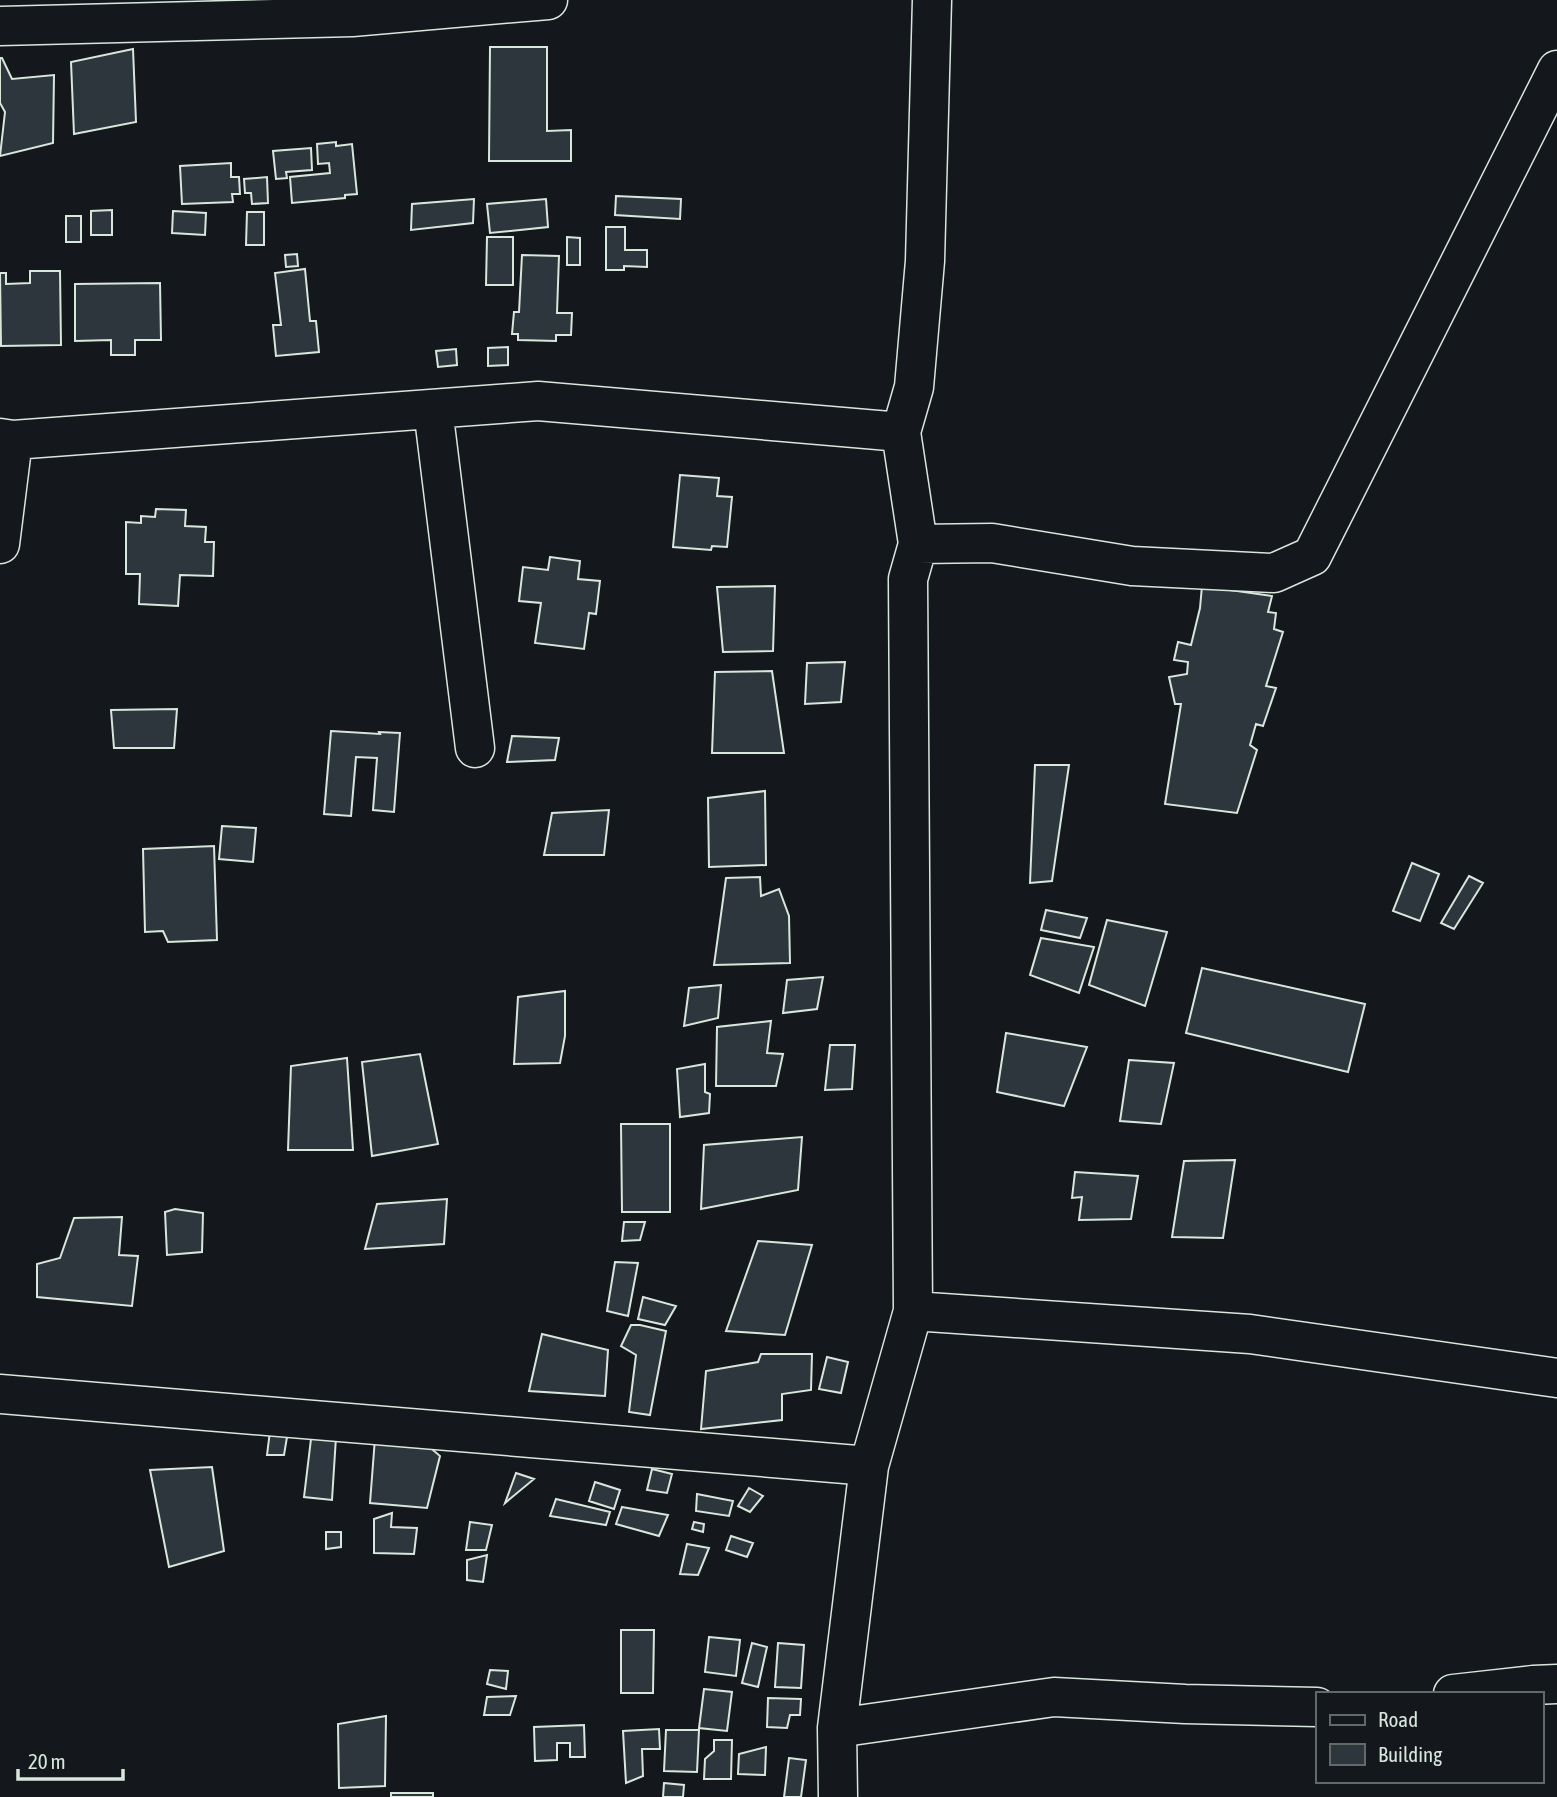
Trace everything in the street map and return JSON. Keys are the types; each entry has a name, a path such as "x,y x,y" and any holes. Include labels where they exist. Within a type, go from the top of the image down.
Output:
{"street":[{"path":"0,26 352,17 548,0"},
{"path":"838,1797 838,1728 869,1466 913,1311 908,579 918,544 901,432 914,387 926,261 932,0"},
{"path":"918,544 992,543 1132,566 1274,573 1312,556 1557,70"},
{"path":"0,544 6,439 538,401 901,432"},
{"path":"433,409 475,748"},
{"path":"913,1311 1250,1334 1557,1378"},
{"path":"0,1394 869,1466"},
{"path":"1471,1692 1557,1684"},
{"path":"838,1728 1054,1697 1316,1707"}],"building":[{"path":"490,47 547,47 547,131 571,130 571,161 489,161"},
{"path":"133,49 136,122 74,134 71,62"},
{"path":"0,58 12,79 54,75 53,143 0,156 5,112 0,103"},
{"path":"336,142 336,146 352,144 357,194 345,195 345,198 292,203 290,177 330,173 329,163 318,164 317,144"},
{"path":"311,148 312,170 286,172 287,178 276,179 273,151"},
{"path":"231,163 231,177 239,177 240,194 232,194 233,202 182,204 180,166"},
{"path":"267,177 268,203 252,204 251,193 245,193 244,179"},
{"path":"616,196 681,199 680,219 615,215"},
{"path":"474,199 473,223 411,230 412,204"},
{"path":"546,199 548,227 490,233 487,204"},
{"path":"112,210 112,235 91,235 91,211"},
{"path":"173,211 206,213 205,235 172,233"},
{"path":"247,212 264,212 264,245 246,245"},
{"path":"66,216 81,216 81,242 66,242"},
{"path":"606,227 625,227 625,250 647,250 647,267 624,266 624,270 606,270"},
{"path":"487,237 513,237 513,285 486,285"},
{"path":"567,237 580,238 580,265 567,265"},
{"path":"297,254 298,266 286,267 285,255"},
{"path":"522,255 559,256 557,313 572,313 571,335 556,335 556,341 518,340 518,334 512,334 514,312 519,312"},
{"path":"305,269 310,321 316,321 319,352 276,356 273,325 281,325 275,273"},
{"path":"30,271 60,271 61,345 1,346 0,273 6,273 6,284 30,283"},
{"path":"160,283 161,340 135,340 135,355 111,355 111,340 75,341 75,284"},
{"path":"508,347 508,365 488,366 488,348"},
{"path":"456,349 457,365 438,367 436,351"},
{"path":"680,475 719,478 717,496 732,497 727,547 712,546 711,550 673,547"},
{"path":"156,509 186,510 185,526 206,527 205,542 214,542 213,576 180,575 178,606 139,604 140,574 126,574 126,522 141,523 141,516 155,517"},
{"path":"550,557 580,561 578,579 600,581 596,614 589,613 584,649 535,643 541,603 519,601 523,567 548,570"},
{"path":"775,586 773,651 723,652 717,587"},
{"path":"1202,586 1272,596 1268,612 1276,613 1274,629 1283,632 1266,686 1276,688 1263,726 1256,724 1250,745 1257,750 1237,813 1165,804 1181,704 1175,704 1169,677 1187,674 1188,662 1174,660 1178,642 1191,645"},
{"path":"845,662 841,702 805,704 807,663"},
{"path":"772,671 784,753 712,753 715,672"},
{"path":"177,709 174,748 114,748 111,710"},
{"path":"331,731 400,733 394,812 373,810 377,758 356,757 351,816 324,814"},
{"path":"512,736 559,738 555,760 507,762"},
{"path":"1035,765 1069,765 1052,881 1030,883"},
{"path":"765,791 766,865 709,867 708,798"},
{"path":"609,810 604,855 544,855 552,813"},
{"path":"222,826 256,828 253,862 219,859"},
{"path":"214,846 217,940 168,942 163,931 145,932 143,849"},
{"path":"1412,863 1439,874 1420,921 1393,911"},
{"path":"1469,876 1483,883 1454,929 1441,923"},
{"path":"760,877 761,896 779,889 789,916 790,963 714,965 726,878"},
{"path":"1046,910 1087,918 1080,938 1041,930"},
{"path":"1107,920 1167,932 1145,1006 1089,985"},
{"path":"1041,938 1094,947 1079,993 1030,975"},
{"path":"1202,968 1365,1004 1348,1072 1186,1033"},
{"path":"823,977 817,1009 783,1013 787,980"},
{"path":"721,985 718,1018 684,1026 689,988"},
{"path":"565,991 565,1036 560,1063 514,1064 518,997"},
{"path":"771,1021 767,1053 783,1054 776,1086 716,1086 717,1027"},
{"path":"1006,1033 1087,1047 1064,1106 997,1092"},
{"path":"830,1045 855,1045 852,1089 825,1090"},
{"path":"420,1054 438,1144 372,1156 362,1062"},
{"path":"347,1058 353,1150 288,1150 291,1066"},
{"path":"1129,1060 1174,1063 1161,1124 1120,1121"},
{"path":"705,1064 705,1092 710,1094 709,1113 680,1117 677,1069"},
{"path":"621,1124 670,1124 670,1212 622,1212"},
{"path":"802,1137 798,1190 701,1209 704,1145"},
{"path":"1235,1160 1223,1238 1172,1237 1184,1161"},
{"path":"1075,1172 1138,1176 1131,1219 1079,1220 1082,1197 1072,1198"},
{"path":"447,1199 444,1244 365,1249 377,1204"},
{"path":"175,1209 203,1213 202,1252 167,1255 165,1212"},
{"path":"122,1217 119,1255 138,1256 132,1306 37,1297 37,1264 60,1258 74,1218"},
{"path":"624,1222 645,1222 640,1240 622,1241"},
{"path":"758,1241 812,1245 785,1335 726,1331"},
{"path":"615,1262 638,1263 628,1316 607,1311"},
{"path":"643,1297 676,1306 665,1325 638,1319"},
{"path":"631,1325 666,1331 650,1415 629,1412 636,1355 621,1346"},
{"path":"542,1334 608,1350 605,1396 529,1391"},
{"path":"761,1354 812,1354 811,1390 782,1394 782,1420 701,1429 706,1371 758,1362"},
{"path":"827,1357 848,1362 841,1393 819,1389"},
{"path":"270,1431 288,1431 284,1455 267,1455"},
{"path":"336,1437 332,1500 304,1497 311,1439"},
{"path":"375,1438 419,1438 440,1456 427,1508 370,1503"},
{"path":"212,1467 224,1551 169,1567 150,1470"},
{"path":"652,1469 672,1474 667,1493 647,1490"},
{"path":"516,1473 534,1479 505,1503"},
{"path":"595,1482 620,1490 614,1509 589,1501"},
{"path":"749,1488 763,1496 750,1512 738,1506"},
{"path":"697,1494 733,1501 729,1516 696,1511"},
{"path":"556,1499 610,1512 606,1525 550,1516"},
{"path":"622,1507 668,1515 659,1536 616,1524"},
{"path":"392,1513 391,1527 417,1528 414,1554 374,1553 374,1519"},
{"path":"470,1522 492,1525 486,1550 466,1550"},
{"path":"694,1522 704,1524 703,1532 692,1529"},
{"path":"326,1532 341,1532 341,1547 326,1549"},
{"path":"731,1536 753,1543 747,1557 726,1550"},
{"path":"687,1544 709,1548 698,1575 680,1574"},
{"path":"487,1555 483,1582 467,1580 467,1560"},
{"path":"621,1630 654,1630 653,1693 621,1693"},
{"path":"709,1637 740,1640 736,1676 705,1672"},
{"path":"752,1643 767,1647 758,1687 742,1683"},
{"path":"778,1643 804,1645 801,1688 775,1687"},
{"path":"490,1670 508,1671 506,1689 487,1684"},
{"path":"704,1689 732,1692 727,1731 699,1728"},
{"path":"516,1696 510,1715 484,1715 487,1697"},
{"path":"768,1698 801,1699 800,1715 790,1715 787,1728 767,1727"},
{"path":"386,1716 385,1786 339,1788 338,1724"},
{"path":"584,1725 585,1757 570,1757 570,1743 557,1743 557,1760 535,1761 534,1727"},
{"path":"659,1729 660,1749 642,1749 643,1776 626,1783 623,1731"},
{"path":"666,1730 699,1730 697,1772 664,1771"},
{"path":"714,1740 732,1740 731,1779 704,1779 705,1759 714,1751"},
{"path":"766,1747 765,1775 738,1774 739,1754"},
{"path":"789,1758 806,1760 801,1797 784,1797"},
{"path":"664,1783 684,1785 683,1797 663,1797"},
{"path":"391,1793 433,1793 433,1797 391,1797"}]}
